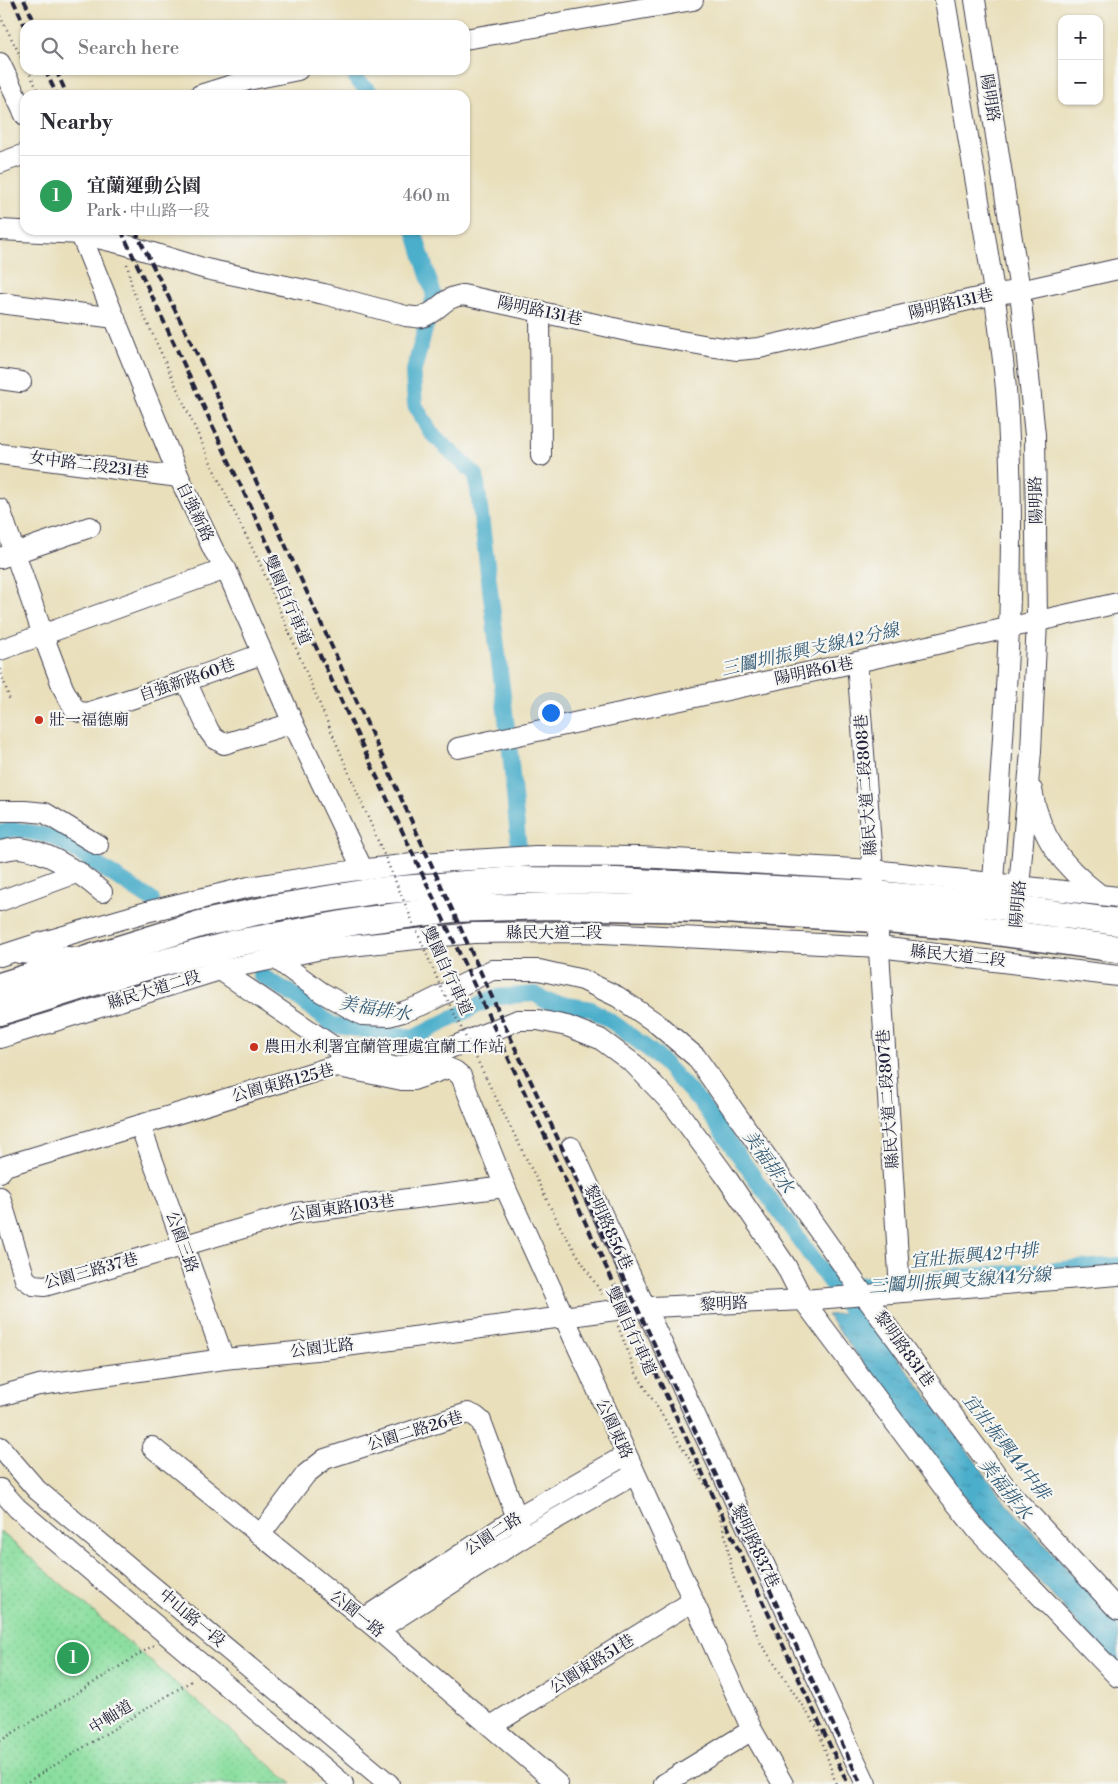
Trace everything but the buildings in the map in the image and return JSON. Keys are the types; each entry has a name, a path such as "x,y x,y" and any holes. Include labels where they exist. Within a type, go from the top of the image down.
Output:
{"main road":[{"name":"縣民大道二段","path":"0,986 200,924 279,907 375,891 517,880 617,881 875,898 989,931 1118,949"},
{"name":"縣民大道二段","path":"0,1012 117,975 215,960 236,943 359,921 453,910 552,906 696,908 875,898 992,894 1019,898 1118,922"}],"street":[{"path":"470,38 693,0"},
{"name":"陽明路","path":"945,0 1008,292 1035,435 1023,624 1002,762 989,931 999,961"},
{"name":"陽明路","path":"975,0 1008,292 1005,388 1031,751 1016,935 999,961"},
{"path":"0,63 20,105"},
{"path":"216,90 248,80 273,75"},
{"path":"0,163 20,156"},
{"name":"陽明路131巷","path":"0,230 20,230"},
{"name":"自強新路","path":"81,235 179,477 214,551 226,569 293,723 363,870"},
{"name":"陽明路131巷","path":"91,235 206,269 324,294 417,318 427,316 444,301 453,296 463,295 641,334 738,350 760,348 1118,269"},
{"path":"0,303 114,318"},
{"path":"540,311 541,456"},
{"path":"0,379 21,382"},
{"name":"女中路二段231巷","path":"0,454 179,477"},
{"path":"0,509 7,556 42,635"},
{"path":"7,556 90,527"},
{"path":"0,650 226,569"},
{"name":"陽明路61巷","path":"458,748 857,662 1118,603"},
{"name":"自強新路60巷","path":"42,635 63,688 75,710 87,713 262,654"},
{"name":"縣民大道二段808巷","path":"857,662 875,898"},
{"path":"186,681 209,731 214,738 224,744 293,723"},
{"path":"1031,751 1030,779 1035,807 1045,833 1059,857 1078,878 1108,896"},
{"path":"0,812 25,811 45,813 98,845"},
{"path":"0,851 19,848 47,855 79,872 102,892"},
{"name":"縣民大道二段","path":"5,954 150,911 240,890 363,870 421,863 536,856 639,857 875,898"},
{"path":"0,901 79,872"},
{"name":"縣民大道二段","path":"1019,898 1108,896"},
{"name":"縣民大道二段807巷","path":"875,898 900,1292"},
{"name":"縣民大道二段","path":"0,1038 171,984 215,960 276,959 322,949 473,933 620,933 879,947 1118,976"},
{"path":"5,954 87,958"},
{"name":"黎明路831巷","path":"276,959 322,992 362,1014 389,1016 403,1012 422,1005 492,970 539,970 583,980 618,998 656,1023 696,1057 864,1295 1010,1493 1118,1610"},
{"path":"215,960 346,1056 397,1068 518,1020 538,1020 567,1026 600,1039 634,1064 674,1106 724,1174 786,1266 803,1300 947,1492 978,1531 1118,1677"},
{"name":"公園東路125巷","path":"140,1125 334,1066 402,1080 413,1080 448,1068 455,1071"},
{"name":"公園東路","path":"455,1071 461,1076 505,1187 693,1602 752,1730 782,1784"},
{"path":"0,1172 5,1166 140,1125"},
{"name":"公園三路","path":"140,1125 224,1359"},
{"name":"黎明路856巷","path":"571,1147 629,1309"},
{"name":"公園東路103巷","path":"182,1245 295,1213 505,1187"},
{"name":"公園三路37巷","path":"0,1197 25,1278 34,1285 45,1286 182,1245"},
{"path":"864,1295 1118,1275"},
{"name":"黎明路","path":"629,1309 864,1295"},
{"name":"公園北路","path":"0,1396 39,1385 224,1359 316,1350 629,1309"},
{"name":"黎明路837巷","path":"629,1309 701,1430 866,1784"},
{"name":"公園二路26巷","path":"260,1535 306,1474 325,1458 468,1413 480,1421 524,1537"},
{"name":"中山路一段","path":"0,1447 37,1490 389,1784"},
{"name":"公園一路","path":"152,1447 370,1624 558,1784"},
{"name":"公園二路","path":"370,1624 516,1518 626,1455"},
{"name":"公園二路","path":"370,1624 635,1474"},
{"name":"中山路一段","path":"0,1490 17,1508 343,1784"},
{"name":"公園東路51巷","path":"492,1726 693,1602"},
{"path":"664,1784 752,1730"}],"path":[{"path":"0,16 20,55"},
{"path":"30,75 38,90"},
{"name":"雙園自行車道","path":"123,244 133,291 216,474 261,566 435,975 562,1230 629,1309 636,1373 709,1490"},
{"path":"0,669 10,701"},
{"path":"714,1498 726,1538 733,1576 760,1642 818,1729 836,1784"},
{"path":"0,1740 169,1636"},
{"name":"中軸道","path":"24,1784 209,1670"}],"green space":[{"path":"0,1531 292,1784 0,1784"}],"water":[{"path":"864,1312 1008,1505 1118,1623 1118,1668 973,1509 827,1315"}],"waterway":[{"path":"356,79 368,90"},
{"path":"416,235 434,296 413,374 415,405 431,433 476,475 510,752 519,849"},
{"path":"0,833 14,829 54,837 152,900"},
{"name":"美福排水","path":"260,975 296,996 332,1025 413,1038 494,997 535,994 545,1001 591,1009 615,1024 656,1055 701,1103 864,1330"},
{"name":"宜壯振興A2中排","path":"846,1286 1118,1265"}],"railway":[{"path":"13,0 22,20"},
{"path":"24,0 34,20"},
{"path":"47,75 55,90"},
{"path":"58,75 65,90"},
{"path":"123,235 848,1784"},
{"path":"138,235 209,378 518,1054 861,1784"}],"place":[{"name":"壯一福德廟","path":"39,720"},
{"name":"農田水利署宜蘭管理處宜蘭工作站","path":"254,1047"},
{"name":"宜蘭運動公園","path":"73,1658"}],"water label":[{"name":"三鬮圳振興支線A2分線","path":"810,650"},
{"name":"三鬮圳振興支線A4分線","path":"960,1281"},
{"name":"宜壯振興A4中排","path":"1006,1447"}]}
